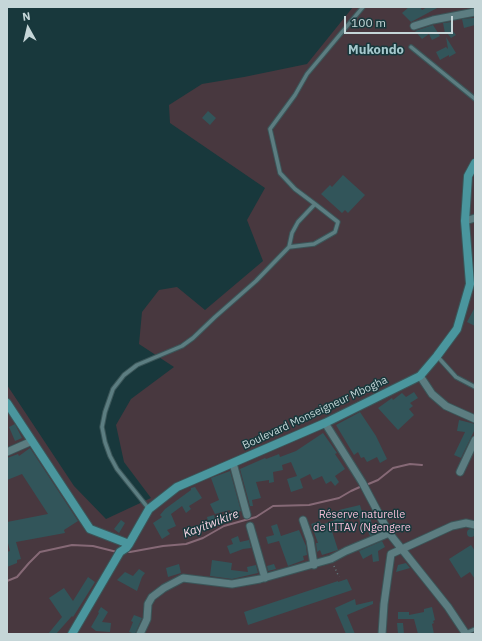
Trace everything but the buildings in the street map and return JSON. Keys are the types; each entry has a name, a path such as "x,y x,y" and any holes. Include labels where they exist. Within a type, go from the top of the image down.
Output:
{"street":[{"path":"414,26 433,20 475,12"},
{"name":"Boulevard Monseigneur Mbogha","path":"72,634 149,509 177,487 325,423 420,376 457,329 470,284 465,221 468,176 475,163"},
{"path":"465,221 475,218"},
{"path":"420,376 432,394 446,406 475,419"},
{"path":"7,403 90,529 125,548"},
{"path":"325,423 363,484 389,533 448,607 466,634"},
{"path":"460,472 475,440"},
{"path":"7,452 32,441"},
{"path":"233,463 247,515"},
{"path":"303,520 310,540 314,564"},
{"path":"382,634 384,604 391,554 452,526 466,523 475,525"},
{"path":"250,526 265,578"},
{"path":"140,634 147,619 148,604 152,597 164,588 183,578 232,584 265,578 331,559 389,533"}],"lane":[{"path":"289,247 314,244 335,232 338,222 295,189 280,173 270,129 295,95 307,74 363,7"},
{"path":"411,47 475,99"},
{"path":"149,509 118,469 110,456 105,442 102,427 105,412 113,389 124,375 137,365 182,346 193,338 256,281 289,247 292,233 298,222 315,204"},
{"path":"437,356 456,377 475,387"},
{"path":"466,634 475,629"}],"path":[{"path":"331,559 338,577"}],"green space":[{"name":"Réserve naturelle de l'ITAV (Ngengere","path":"353,7 475,7 475,634 7,634 7,385 74,486 106,519 151,498 124,462 116,425 131,399 174,367 139,344 142,312 159,290 177,287 205,310 263,261 247,220 265,188 170,123 169,105 202,84 307,64"}],"waterway":[{"name":"Kayitwikire","path":"366,485 378,480 393,468 410,464 422,465"},
{"name":"Kayitwikire","path":"125,552 186,544 203,538 224,526 256,517 273,506 309,505 339,498 362,486"},
{"name":"Kayitwikire","path":"7,581 17,577 40,552 72,545 93,546 117,552"}],"district":[{"name":"Mukondo","path":"376,50"}]}
